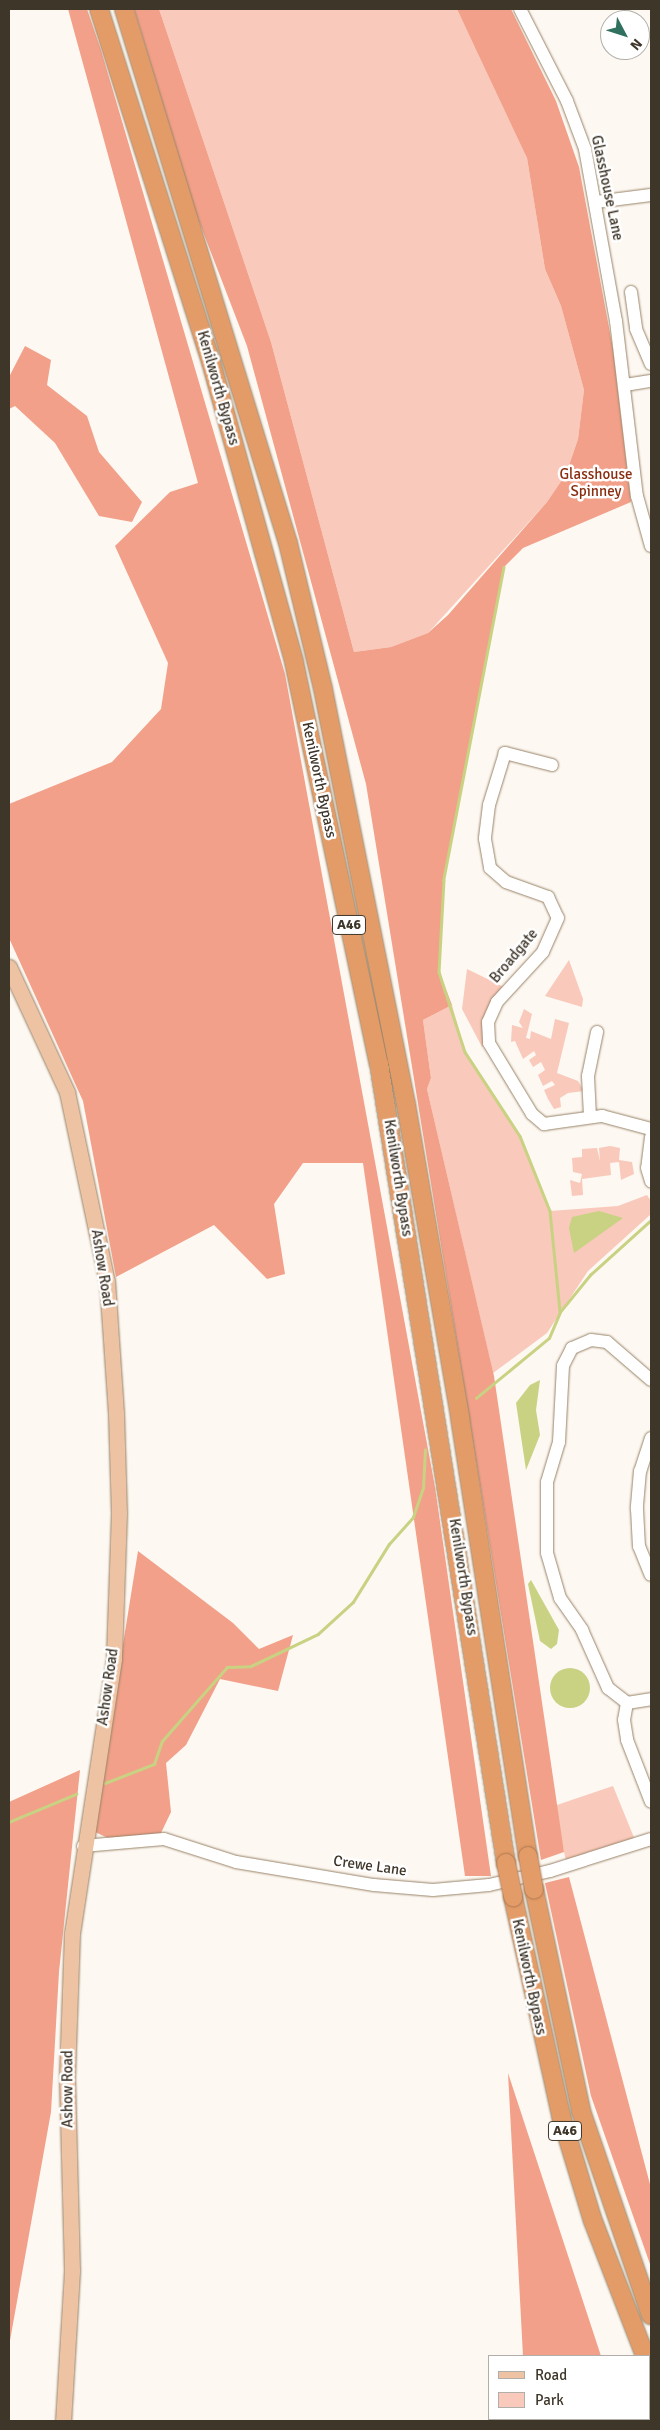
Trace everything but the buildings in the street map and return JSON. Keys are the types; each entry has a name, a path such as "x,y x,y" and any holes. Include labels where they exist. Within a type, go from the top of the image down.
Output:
{"highway":[{"name":"Kenilworth Bypass","path":"99,9 211,362 296,672 378,1064 512,1897 561,2116 593,2221 645,2355"},
{"name":"Kenilworth Bypass","path":"124,9 288,543 323,689 407,1114 460,1418 534,1889 581,2111 651,2315"}],"main road":[{"name":"Ashow Road","path":"9,967 67,1092 107,1281 119,1495 118,1582 114,1659 83,1846 69,1995 67,2100 72,2271 63,2421"}],"street":[{"name":"Glasshouse Lane","path":"520,9 567,101 585,149 596,202 625,385 638,496 651,546"},
{"path":"596,202 651,195"},
{"path":"631,292 636,329 651,364"},
{"path":"625,385 651,380"},
{"name":"Broadgate","path":"552,765 505,753 486,824 490,868 506,882 548,897 558,918 543,952 497,1002 488,1022 489,1043 538,1121 554,1126 590,1116 651,1129"},
{"path":"590,1116 588,1076 597,1032"},
{"path":"651,1137 647,1168 651,1181"},
{"path":"627,1702 604,1680 582,1630 560,1598 547,1553 547,1482 559,1442 563,1366 572,1348 591,1340 607,1342 651,1380"},
{"path":"650,1442 637,1509 639,1546 651,1575"},
{"path":"627,1702 651,1699"},
{"path":"627,1702 624,1720 627,1740 651,1802"},
{"name":"Crewe Lane","path":"83,1846 164,1839 236,1862 374,1886 433,1890 489,1885 550,1871 651,1839"}],"green space":[{"path":"68,9 87,9 101,50 285,674 435,1487 491,1876 465,1876 363,1163 303,1163 274,1204 285,1274 267,1279 214,1225 116,1277 83,1101 9,938 9,804 112,762 161,709 168,663 115,546 170,492 198,483"},
{"name":"Glasshouse Spinney","path":"134,9 159,9 271,342 354,652 391,647 428,633 448,615 547,502 566,474 578,439 584,390 561,306 545,269 527,158 457,9 511,9 556,101 579,167 613,349 631,502 523,548 504,567 444,880 439,971 452,1005 423,1020 431,1078 427,1089 494,1376 564,1852 541,1860 366,784 247,346 195,211"},
{"path":"159,9 457,9 502,100 527,158 545,269 561,306 584,390 578,439 566,474 547,502 428,633 391,647 354,652 271,342"},
{"path":"25,346 51,360 47,385 87,416 99,452 142,502 132,522 99,516 55,443 15,406 9,409 9,377"},
{"path":"569,960 583,999 582,1007 545,996"},
{"path":"467,969 506,988 497,1002 489,1043 482,1047 462,1009"},
{"path":"452,1005 465,1052 520,1136 550,1211 618,1206 647,1195 651,1201 651,1214 588,1271 547,1333 493,1373 427,1089 431,1078 423,1020"},
{"path":"524,1009 532,1014 526,1038 530,1039 531,1031 551,1039 555,1019 569,1023 557,1073 578,1081 584,1091 568,1093 560,1098 561,1107 554,1109 544,1090 555,1085 552,1081 543,1086 538,1075 545,1070 541,1062 533,1067 529,1060 536,1055 534,1051 523,1059 515,1041 511,1042 512,1025 523,1028 519,1022"},
{"path":"610,1146 620,1148 619,1160 632,1162 634,1174 621,1180 619,1162 610,1163 611,1175 582,1179 583,1195 572,1196 570,1180 580,1183 582,1174 573,1172 572,1158 582,1157 582,1149 597,1148 600,1161 599,1148"},
{"path":"138,1551 233,1623 259,1649 293,1635 278,1691 220,1679 186,1745 166,1763 171,1812 161,1833 110,1839 93,1831"},
{"path":"80,1770 59,1972 51,2112 9,2346 9,1802"},
{"path":"613,1786 635,1840 566,1861 554,1806"},
{"path":"569,1877 651,2188 651,2267 591,2096 545,1883"},
{"path":"508,2073 601,2355 523,2355"}],"shaded area":[{"path":"599,1211 623,1218 574,1253 569,1228 572,1217"},
{"path":"540,1380 536,1410 540,1435 526,1470 516,1403 530,1385"},
{"path":"531,1580 559,1630 557,1644 551,1649 540,1641 528,1584"},
{"path":"570,1668 584,1674 590,1688 584,1702 570,1708 556,1702 550,1688 556,1674"}],"waterway":[{"path":"504,567 444,880 439,972 465,1052 520,1136 550,1211 560,1312"},
{"path":"476,1398 549,1338 560,1312 590,1275 651,1220"},
{"path":"105,1783 154,1764 162,1741 227,1667 251,1666 318,1634 353,1602 389,1544 413,1517 423,1488 425,1450"},
{"path":"9,1822 76,1794"}]}
